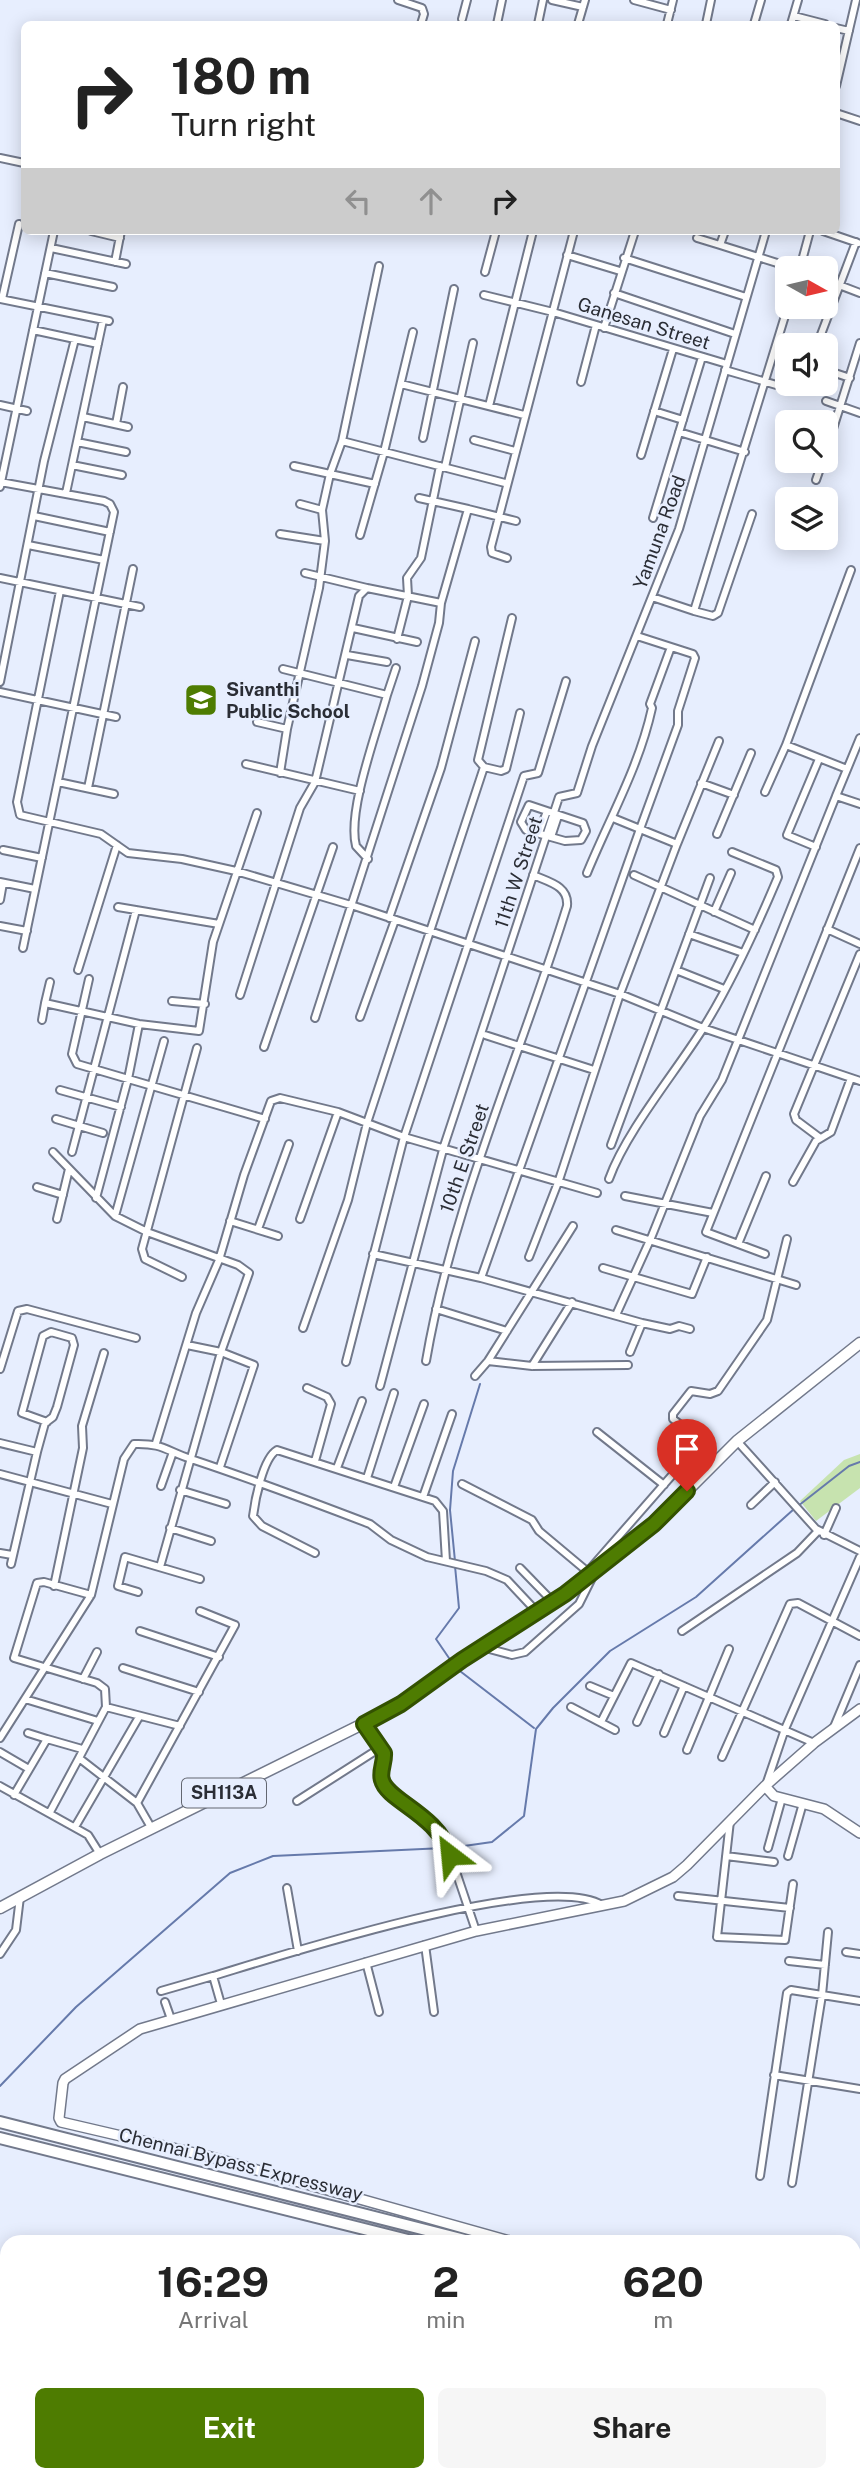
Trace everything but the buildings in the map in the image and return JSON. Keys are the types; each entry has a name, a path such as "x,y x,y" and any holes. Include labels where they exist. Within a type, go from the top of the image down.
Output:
{"highway":[{"name":"Chennai Bypass Expressway","path":"0,2122 445,2235"},
{"name":"Chennai Bypass Expressway","path":"0,2138 388,2235"}],"main road":[{"name":"SH113A","path":"0,1908 100,1854 401,1704 462,1660 553,1602 654,1524 737,1441 860,1343"}],"street":[{"path":"398,0 422,8 422,21"},
{"path":"462,19 467,0"},
{"path":"498,21 502,0"},
{"path":"539,21 543,0"},
{"path":"552,0 584,4 579,21"},
{"path":"634,0 671,10"},
{"path":"668,21 673,0"},
{"path":"707,21 711,0"},
{"path":"755,21 761,0"},
{"path":"792,21 798,0"},
{"path":"840,64 857,12 856,0"},
{"path":"794,16 813,21"},
{"path":"840,29 849,31"},
{"path":"840,114 860,121"},
{"path":"0,158 21,162"},
{"path":"19,224 1,299 106,321 98,344 66,494"},
{"path":"23,948 114,512 110,504 0,484 53,235"},
{"path":"115,262 121,235"},
{"path":"485,272 495,235"},
{"path":"489,406 532,235"},
{"path":"507,558 492,553 497,516 573,235"},
{"path":"604,328 633,235"},
{"path":"720,245 724,235"},
{"name":"Yamuna Road","path":"559,797 577,793 592,746 679,529 707,441 765,235"},
{"path":"803,256 809,235"},
{"path":"835,235 858,243 838,285 860,293"},
{"path":"697,238 775,262"},
{"path":"51,248 125,264"},
{"path":"566,255 620,271"},
{"path":"624,258 746,297"},
{"path":"280,774 287,729 321,576 325,541 322,510 330,474 342,441 379,266"},
{"path":"45,273 113,287"},
{"path":"423,438 454,289"},
{"path":"614,293 735,334"},
{"name":"Ganesan Street","path":"484,295 553,312 702,357 775,385"},
{"path":"694,611 746,452 784,319"},
{"path":"581,382 596,325"},
{"path":"33,330 98,344"},
{"path":"360,535 384,452 413,331"},
{"path":"0,682 39,489 75,340"},
{"path":"397,639 408,596 407,578 421,558 432,501 461,399 473,343"},
{"path":"838,415 860,344"},
{"path":"641,455 673,349"},
{"path":"653,518 702,357"},
{"path":"838,374 850,378"},
{"path":"401,384 524,415"},
{"path":"116,424 123,387"},
{"path":"826,401 860,413"},
{"path":"0,405 27,411"},
{"path":"654,411 682,420"},
{"path":"83,417 128,427"},
{"path":"679,432 746,452"},
{"path":"474,440 514,451"},
{"path":"342,441 505,483"},
{"path":"77,442 126,452"},
{"path":"0,446 8,448"},
{"path":"72,465 122,475"},
{"path":"294,466 375,484"},
{"path":"817,480 819,473"},
{"path":"419,498 516,521"},
{"path":"300,504 322,510"},
{"path":"315,1018 354,906 422,686 439,623 441,603 468,509"},
{"path":"652,597 713,616 718,613 752,514"},
{"path":"34,516 110,533"},
{"path":"280,534 325,541"},
{"path":"28,544 104,560"},
{"path":"88,788 133,569"},
{"path":"765,792 786,745 851,570"},
{"path":"305,573 367,589 441,603"},
{"path":"0,578 140,607"},
{"path":"240,995 300,808 315,782 359,596 367,589"},
{"path":"60,590 16,808 22,817 101,834 128,853 182,859 278,882 620,994 703,1028 860,1081"},
{"path":"512,618 478,760 484,768 501,771 506,769 520,713"},
{"path":"353,628 417,642"},
{"path":"481,1278 583,982 678,725 681,699 695,658 693,654 637,636"},
{"path":"360,1017 441,768 475,641"},
{"path":"587,873 634,771 647,733 652,708 650,704 671,647"},
{"path":"347,655 387,662"},
{"path":"368,859 359,851 355,841 360,791 396,668"},
{"path":"283,669 387,695"},
{"path":"346,1362 404,1137 524,776 538,773 566,681"},
{"path":"0,692 117,716"},
{"path":"257,722 287,729"},
{"path":"616,1314 651,1238 700,1116 722,1080 739,1040 860,738"},
{"path":"529,1256 559,1180 620,994 719,741"},
{"path":"786,745 847,769"},
{"path":"717,834 751,753"},
{"path":"816,847 787,835 819,759"},
{"path":"246,764 360,791"},
{"path":"303,1328 348,1200 367,1123 484,768"},
{"path":"58,782 114,794"},
{"path":"701,783 734,795"},
{"path":"836,796 860,804"},
{"name":"11th W Street","path":"380,1386 444,1146 559,797"},
{"path":"528,804 553,814 583,823 586,831 577,842 522,827 523,814 528,804"},
{"path":"46,1003 139,1024 199,1031 205,1004 208,968 219,924 257,813"},
{"path":"613,818 677,844"},
{"path":"78,970 117,845"},
{"path":"264,1047 319,895 333,847"},
{"path":"765,1254 706,1232 860,848"},
{"path":"3,850 42,858"},
{"path":"609,1180 655,1101 703,1028 755,930 778,873 732,852"},
{"path":"714,912 731,873"},
{"path":"634,875 755,930"},
{"name":"10th E Street","path":"426,1361 444,1271 480,1157 547,970 568,899 561,888 533,876"},
{"path":"611,1145 710,878"},
{"path":"0,900 2,882 36,889"},
{"path":"118,907 219,924"},
{"path":"72,1152 136,911"},
{"path":"0,926 27,932"},
{"path":"827,929 860,944"},
{"path":"689,934 743,953"},
{"path":"820,1138 794,1117 860,954"},
{"path":"676,970 724,989"},
{"path":"89,979 73,1060 95,1069 265,1119"},
{"path":"42,1020 50,982"},
{"path":"172,1000 205,1004"},
{"path":"96,1198 128,1079 139,1024"},
{"path":"485,1035 594,1070"},
{"path":"115,1216 164,1041"},
{"path":"182,1277 145,1259 142,1249 197,1048"},
{"path":"793,1182 813,1145 831,1132 851,1078"},
{"path":"60,1090 121,1107"},
{"path":"156,1443 196,1313 219,1259 274,1098 338,1112 404,1137 444,1146 597,1193"},
{"path":"300,1219 338,1112"},
{"path":"55,1119 103,1133"},
{"path":"258,1229 289,1144"},
{"path":"53,1152 115,1216 147,1232 237,1265 249,1273 220,1352 160,1567"},
{"path":"57,1219 69,1169"},
{"path":"738,1244 766,1176"},
{"path":"37,1187 63,1195"},
{"path":"625,1196 713,1213"},
{"path":"230,1221 278,1236"},
{"path":"475,1376 488,1361 573,1226"},
{"path":"617,1230 651,1238 796,1285"},
{"path":"682,1426 672,1416 691,1391 710,1395 718,1391 763,1325 774,1297 787,1239"},
{"path":"373,1254 481,1278 670,1329 679,1326 690,1329"},
{"path":"603,1268 692,1294 707,1257"},
{"path":"532,1366 572,1302"},
{"path":"0,1369 2,1352 18,1311 27,1309 136,1338"},
{"path":"436,1309 507,1331"},
{"path":"630,1352 642,1322"},
{"path":"11,1564 37,1452 47,1422 53,1417 57,1407 74,1345 72,1338 51,1332 44,1335 22,1414"},
{"path":"187,1345 220,1352 254,1365 220,1467"},
{"path":"54,1586 83,1448 82,1426 104,1353"},
{"path":"488,1361 532,1366 628,1365"},
{"path":"307,1388 327,1397 331,1404 316,1461"},
{"path":"367,1478 394,1393"},
{"path":"337,1468 362,1401"},
{"path":"394,1487 424,1404"},
{"path":"13,1411 47,1422"},
{"path":"423,1497 452,1414"},
{"path":"597,1432 664,1485"},
{"path":"737,1441 820,1532 860,1551"},
{"path":"0,1443 37,1452"},
{"path":"0,1738 91,1595 124,1459 134,1444 156,1443 188,1459 220,1467 370,1524 391,1541 427,1557 460,1564 507,1580 537,1612"},
{"path":"315,1553 258,1523 254,1516 260,1482 272,1452 277,1450 394,1487 442,1506 449,1562"},
{"path":"161,1486 173,1451"},
{"path":"482,1647 512,1655 525,1652 579,1604 591,1573 688,1457"},
{"path":"0,1474 112,1504"},
{"path":"751,1505 775,1482"},
{"path":"462,1483 532,1520 539,1531 591,1573"},
{"path":"180,1490 226,1504"},
{"path":"682,1631 797,1553 820,1532 836,1508"},
{"path":"170,1528 211,1541"},
{"path":"0,1553 12,1555"},
{"path":"138,1591 118,1586 125,1557 201,1578"},
{"path":"765,1786 785,1729 860,1557"},
{"path":"520,1568 553,1602"},
{"path":"50,1811 106,1707 105,1689 83,1679 15,1658 37,1583 91,1595"},
{"path":"722,1758 790,1604 798,1603 860,1636"},
{"path":"138,1802 235,1625 200,1611"},
{"path":"140,1631 219,1657"},
{"path":"687,1750 729,1649"},
{"path":"83,1679 97,1652"},
{"path":"601,1722 629,1663 814,1742"},
{"path":"833,1729 860,1665"},
{"path":"123,1668 200,1692"},
{"path":"637,1723 659,1674"},
{"path":"590,1686 614,1696"},
{"path":"664,1733 684,1686"},
{"path":"25,1699 98,1721"},
{"path":"106,1707 180,1726"},
{"path":"572,1707 615,1730"},
{"path":"488,2235 207,2156 61,2122 59,2118 65,2079 140,2029 476,1931 624,1901 673,1877 765,1786 814,1742 860,1709"},
{"path":"75,1827 139,1717"},
{"path":"364,1724 384,1753 381,1774 384,1786 429,1820 446,1842 476,1931"},
{"path":"28,1733 82,1749"},
{"path":"14,1795 47,1739"},
{"path":"297,1801 380,1748"},
{"path":"0,1752 29,1769"},
{"path":"79,1758 138,1802 152,1829"},
{"path":"0,1786 50,1811 88,1835 100,1854"},
{"path":"765,1786 774,1796 824,1809 860,1833"},
{"path":"768,1848 782,1798"},
{"path":"788,1856 803,1802"},
{"path":"730,1819 715,1933 718,1938 783,1941 793,1884"},
{"path":"726,1856 774,1862"},
{"path":"287,1888 298,1951"},
{"path":"678,1896 790,1908"},
{"path":"0,1954 16,1930 20,1897"},
{"path":"161,1991 298,1951 468,1907 523,1899 561,1898 590,1899 602,1905"},
{"path":"792,2183 822,1996 828,1932"},
{"path":"425,1945 434,2012"},
{"path":"846,1952 860,1954"},
{"path":"789,1961 825,1965"},
{"path":"366,1962 379,2012"},
{"path":"213,1976 221,2004"},
{"path":"760,2176 787,1993 791,1990 860,2001"},
{"path":"165,2003 171,2020"},
{"path":"774,2075 860,2089"}],"green space":[{"path":"860,1454 860,1488 816,1521 800,1501 844,1460"}],"waterway":[{"path":"455,1561 450,1510 453,1471 480,1384"},
{"path":"798,1506 849,1466 860,1462"},
{"path":"450,1848 492,1842 524,1816 536,1729 553,1708 610,1651 696,1597 794,1509"},
{"path":"451,1661 436,1639 459,1608 455,1566"},
{"path":"456,1668 534,1728"},
{"path":"0,2086 76,2007 230,1873 273,1856 444,1848"}],"place":[{"name":"Sivanthi Public School","path":"201,700"}],"route":[{"path":"450,1855 446,1842 429,1820 384,1786 381,1774 385,1761 384,1753 364,1724 401,1704 462,1660 565,1594 654,1524 687,1491"}]}
